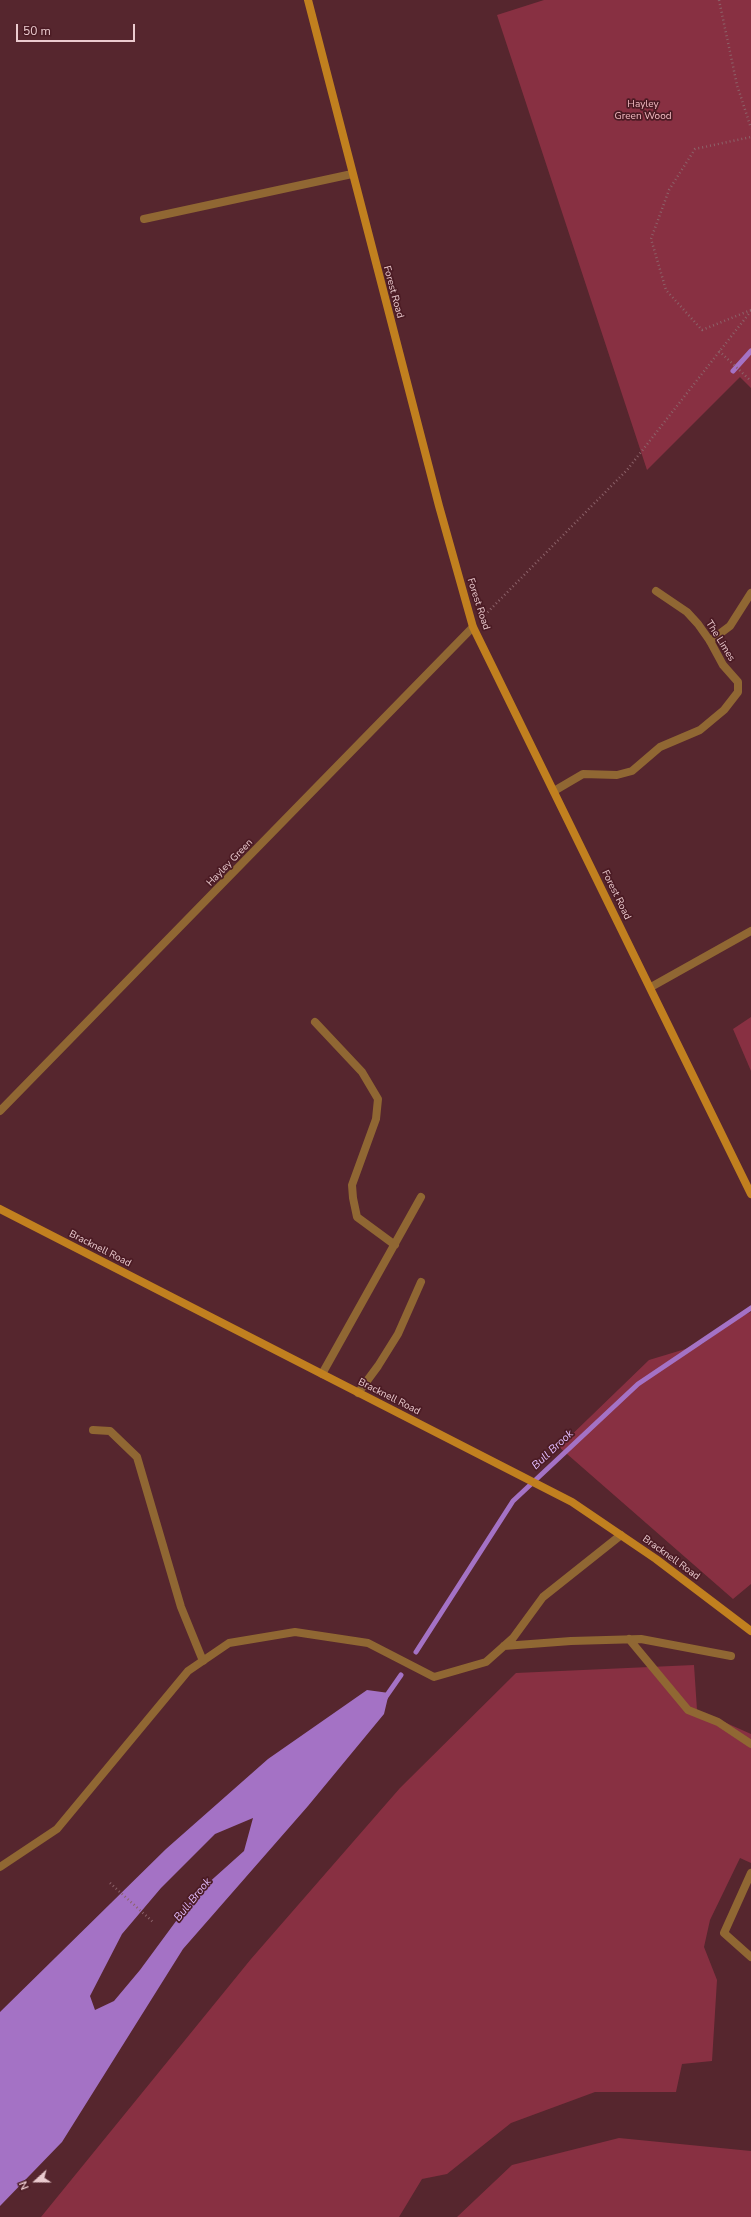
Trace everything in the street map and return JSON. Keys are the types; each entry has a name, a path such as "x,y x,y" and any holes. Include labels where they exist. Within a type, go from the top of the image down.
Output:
{"main road":[{"name":"Forest Road","path":"308,0 352,174 473,627 651,987 751,1194"},
{"name":"Bracknell Road","path":"0,1209 572,1502 656,1559 751,1631"}],"street":[{"path":"144,219 352,174"},
{"name":"The Limes","path":"554,791 584,774 617,775 632,770 660,747 700,730 732,702 738,692 738,682 723,665 710,641 687,612 656,591"},
{"path":"710,641 730,626 751,593"},
{"name":"Hayley Green","path":"0,1111 473,627"},
{"path":"651,987 751,931"},
{"path":"315,1022 362,1072 378,1099 376,1119 352,1185 352,1198 357,1217 395,1245"},
{"path":"322,1374 421,1197"},
{"path":"358,1392 378,1366 398,1334 421,1282"},
{"path":"93,1430 110,1431 137,1457 181,1607 203,1661"},
{"path":"0,1867 57,1829 188,1671 229,1642 295,1632 368,1643 434,1677 486,1662 513,1638 543,1597 621,1535"},
{"path":"629,1639 688,1710 718,1722 751,1744"},
{"path":"504,1646 571,1641 640,1639 731,1656"},
{"path":"751,1873 724,1933 751,1957"}],"path":[{"path":"719,0 737,86 751,128"},
{"path":"751,137 695,149 668,190 651,239 666,290 702,330 751,310"},
{"path":"473,627 627,470 751,310"},
{"path":"718,351 751,381"},
{"path":"110,1883 153,1922"}],"green space":[{"name":"Hayley Green Wood","path":"544,0 751,0 751,388 740,377 647,470 497,15"},
{"path":"751,1017 751,1071 733,1029"},
{"path":"751,1312 751,1584 733,1599 559,1447 649,1360 702,1344 740,1317"},
{"path":"694,1665 697,1710 751,1734 751,1863 740,1858 710,1920 704,1947 717,1980 712,2061 682,2064 676,2092 595,2092 511,2123 447,2174 422,2179 399,2217 41,2217 251,1959 400,1788 516,1673"},
{"path":"619,2138 751,2151 751,2217 457,2217 512,2165"}],"water":[{"path":"367,1690 389,1693 384,1714 308,1806 183,1949 62,2142 0,2206 0,2012 166,1849 268,1759","holes":["253,1818 244,1851 196,1894 140,1970 114,2001 95,2010 90,1996 122,1934 161,1888 215,1834"]}],"waterway":[{"path":"733,371 751,351"},
{"name":"Bull Brook","path":"416,1652 513,1501 638,1384 751,1308"},
{"name":"Bull Brook","path":"385,1698 401,1675"}]}
